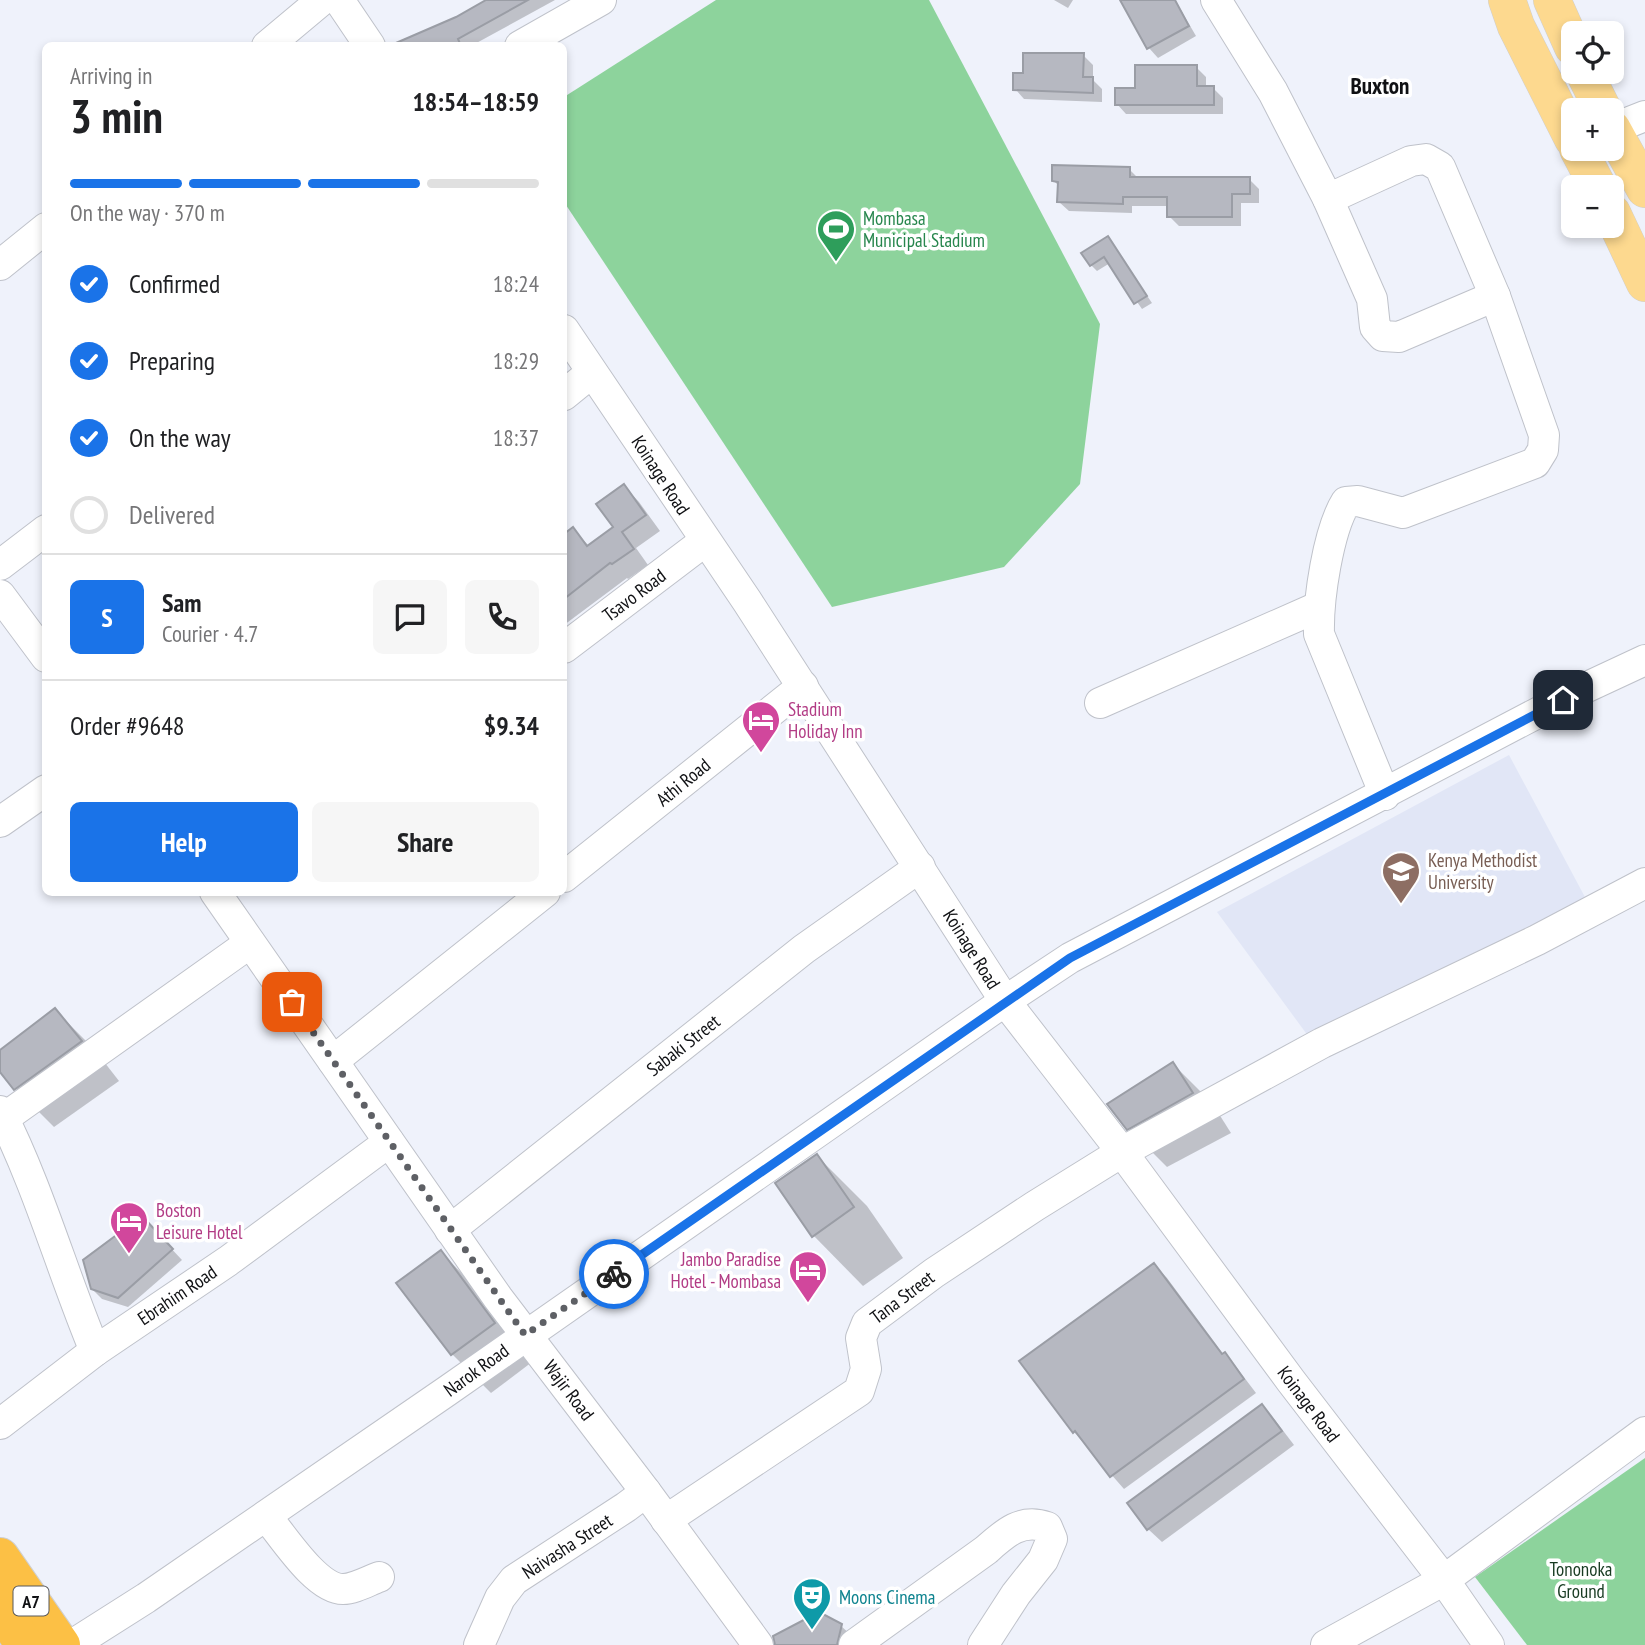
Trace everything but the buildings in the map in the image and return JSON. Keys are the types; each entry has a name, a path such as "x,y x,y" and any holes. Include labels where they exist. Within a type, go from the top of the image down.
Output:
{"highway":[{"name":"A7","path":"0,1557 17,1621 61,1645"}],"main road":[{"path":"1507,0 1561,115"},
{"path":"1552,0 1561,21"},
{"path":"1624,151 1645,190"},
{"path":"1624,238 1645,283"}],"street":[{"path":"272,42 322,0"},
{"path":"527,42 601,0"},
{"path":"1216,0 1273,92 1328,199 1372,299 1375,327 1383,336 1399,337 1495,296"},
{"path":"354,4 368,42"},
{"path":"1624,124 1645,116"},
{"path":"1328,199 1411,162 1426,159 1440,167 1495,296 1544,435 1543,450 1535,463 1404,513 1358,502 1346,502 1339,515 1318,607 1320,634 1385,794"},
{"path":"0,265 42,231"},
{"name":"Koinage Road","path":"567,335 803,686 855,771 1005,1001 1444,1580 1489,1645"},
{"path":"567,393 591,373"},
{"path":"0,565 42,533"},
{"name":"Tsavo Road","path":"567,647 705,541"},
{"path":"0,595 42,652"},
{"path":"1100,703 1318,607"},
{"name":"Narok Road","path":"72,1645 266,1516 1070,958 1585,688 1645,660"},
{"name":"Athi Road","path":"567,875 803,686"},
{"path":"0,821 42,793"},
{"name":"Sabaki Street","path":"450,1230 804,949 920,867"},
{"name":"Tana Street","path":"666,1520 859,1391 866,1369 861,1338 863,1328 874,1316 1035,1206 1122,1152 1322,1043 1537,940 1645,883"},
{"path":"333,1061 540,896"},
{"name":"Wajir Road","path":"227,897 250,943 450,1230 525,1335 646,1492 758,1645"},
{"path":"95,1351 52,1232 2,1115 250,943"},
{"name":"Ebrahim Road","path":"0,1424 95,1351 228,1261 389,1142"},
{"path":"1326,1645 1444,1580 1645,1432"},
{"name":"Naivasha Street","path":"479,1645 500,1598 514,1580 646,1492"},
{"path":"266,1516 315,1576 331,1587 345,1589 379,1577"},
{"path":"854,1645 986,1550 1005,1533 1023,1524 1035,1523 1046,1527 1052,1539 1043,1560 1016,1594 983,1645"}],"shaded area":[{"name":"Kenya Methodist University","path":"1509,755 1586,899 1314,1044 1217,912"}],"green space":[{"name":"Mombasa Municipal Stadium","path":"716,0 929,0 1100,324 1080,484 1004,567 832,607 567,207 567,95"},
{"name":"Tononoka Ground","path":"1645,1458 1645,1645 1527,1645 1475,1577"}],"way so far":[{"path":"292,1002 525,1335 614,1274"}],"place":[{"name":"Mombasa Municipal Stadium","path":"836,263"},
{"name":"Stadium Holiday Inn","path":"761,754"},
{"name":"Kenya Methodist University","path":"1401,905"},
{"name":"Boston Leisure Hotel","path":"129,1255"},
{"name":"Jambo Paradise Hotel - Mombasa","path":"808,1304"},
{"name":"Moons Cinema","path":"812,1631"}],"district":[{"name":"Buxton","path":"1380,85"}],"route":[{"path":"614,1274 1070,958 1563,700"}]}
